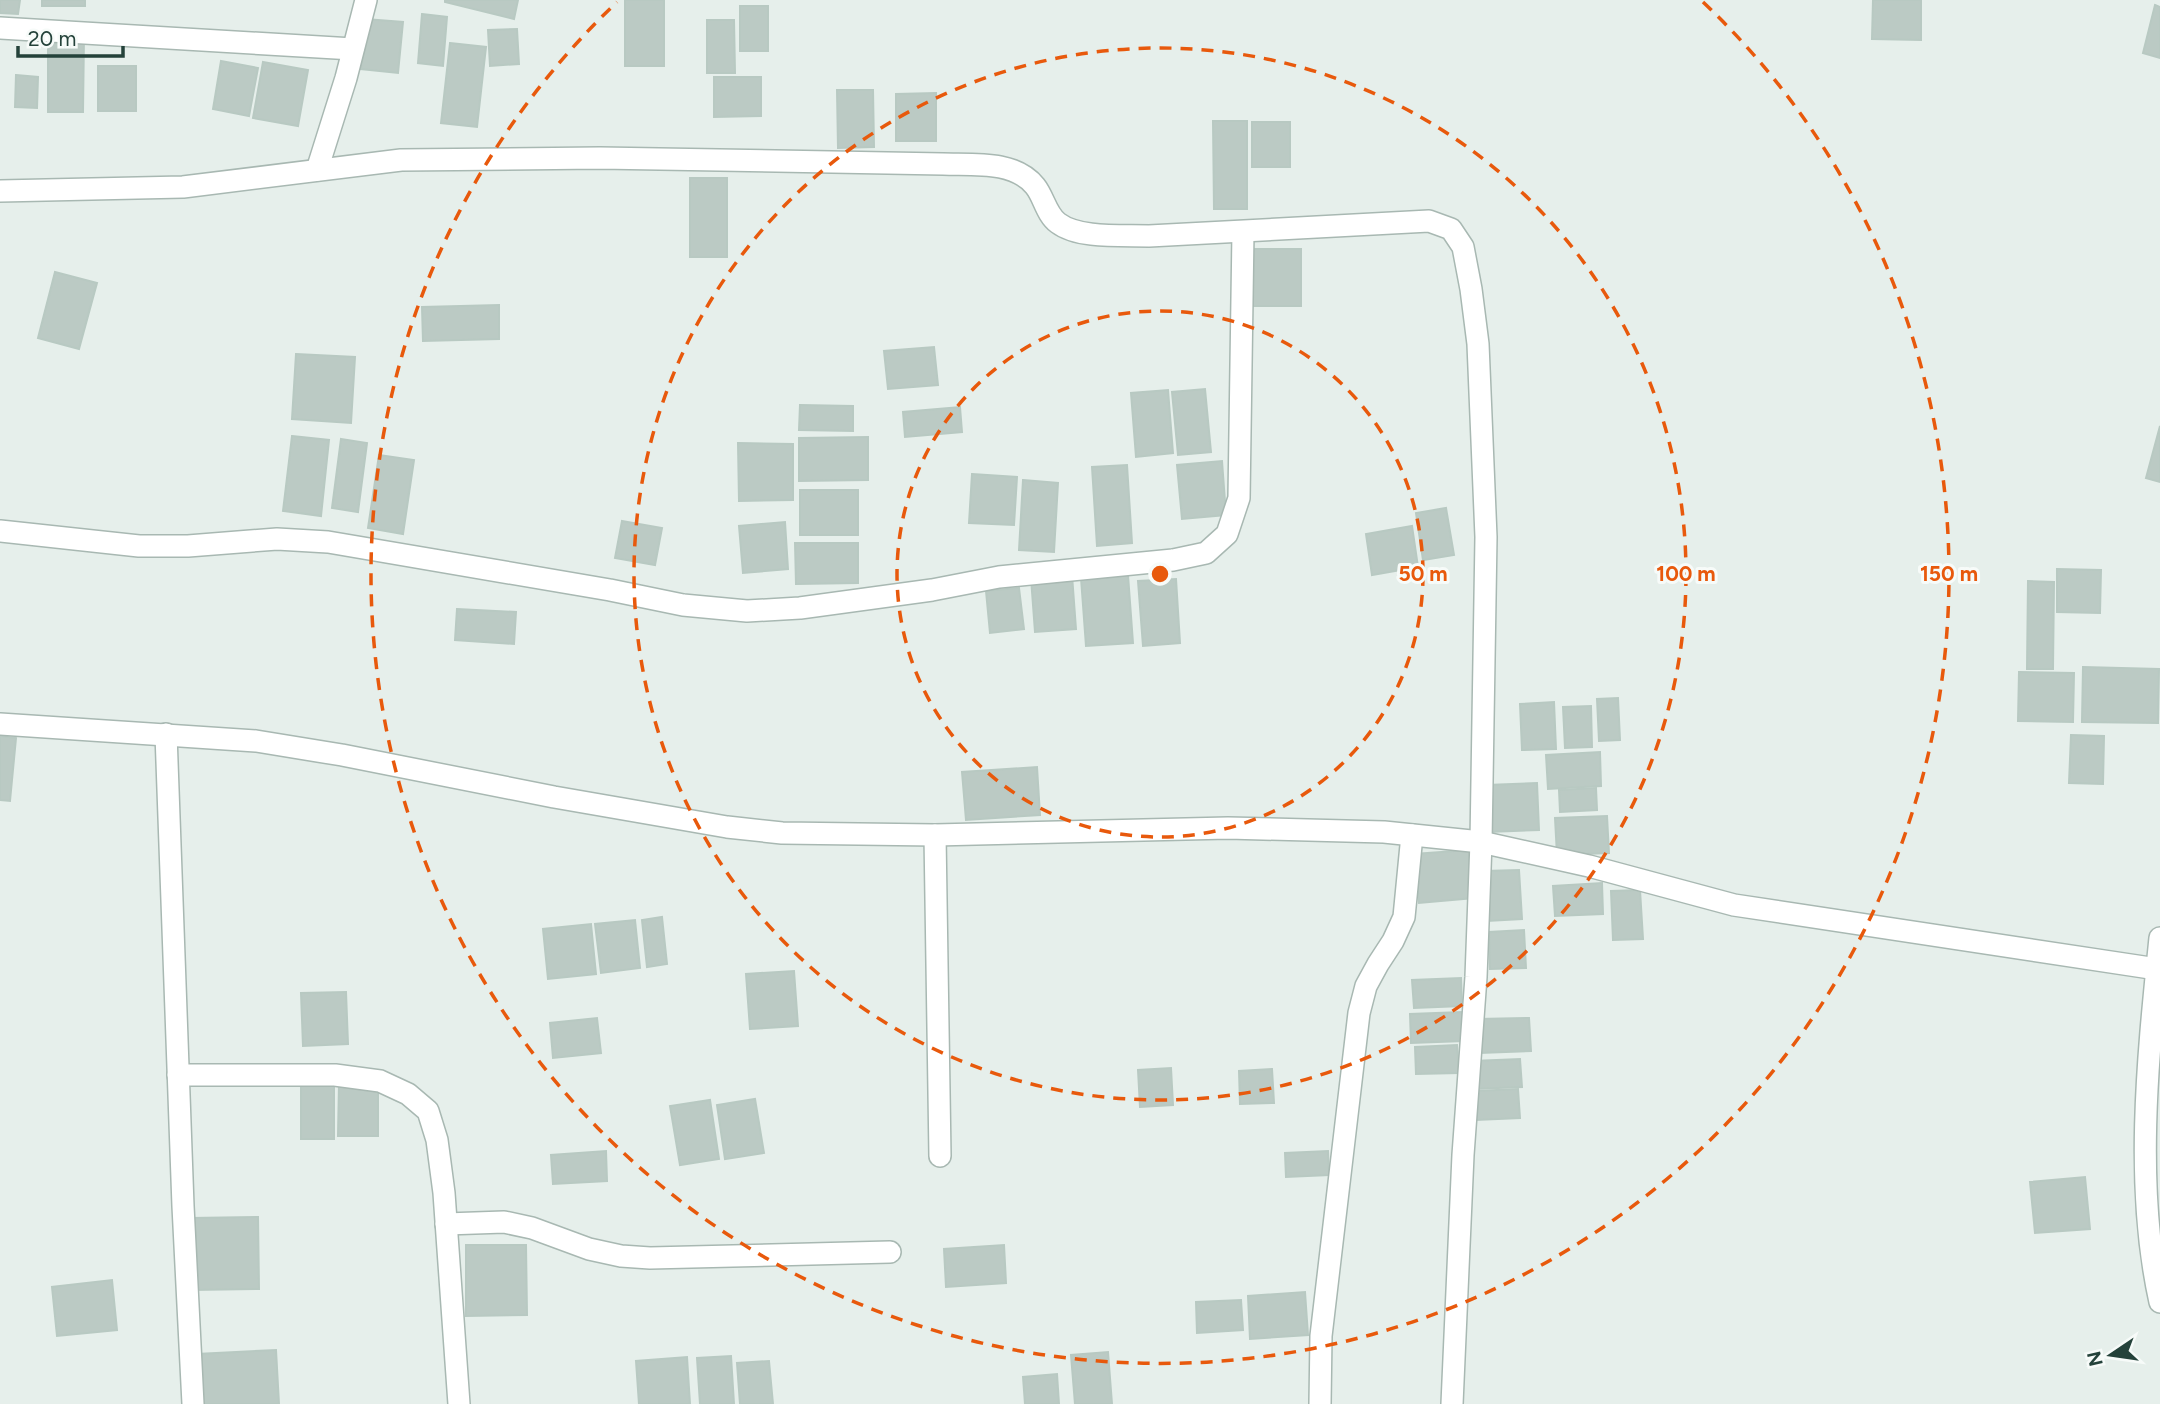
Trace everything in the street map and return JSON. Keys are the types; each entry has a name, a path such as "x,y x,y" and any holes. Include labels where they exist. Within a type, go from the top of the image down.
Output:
{"street":[{"path":"317,170 366,0"},
{"path":"0,28 353,49"},
{"path":"0,191 183,187 401,160 600,158 994,166 1018,173 1036,186 1057,222 1074,231 1149,236 1429,221 1451,229 1463,247 1478,344 1486,537 1476,977 1463,1155 1452,1404"},
{"path":"0,531 139,546 188,546 277,539 328,542 683,605 747,611 800,608 932,590 999,577 1173,560 1206,553 1227,534 1239,498 1243,232"},
{"path":"0,724 256,741 342,755 554,797 782,834 935,835 1228,828 1412,835 1481,842 1589,866 1734,905 2157,968"},
{"path":"166,734 193,1404"},
{"path":"935,835 940,1156"},
{"path":"1311,1404 1320,1404 1321,1336 1359,1013 1366,986 1394,941 1404,917 1412,835"},
{"path":"2160,938 2147,1054 2146,1168 2153,1269 2160,1302"},
{"path":"178,1075 335,1075 380,1081 408,1094 428,1111 437,1140 446,1224 459,1404"},
{"path":"446,1224 504,1222 532,1228 589,1250 631,1257 890,1252"}],"building":[{"path":"0,0 20,0 18,14 0,13"},
{"path":"42,0 85,0 85,6 42,6"},
{"path":"445,0 518,0 514,19"},
{"path":"625,0 664,0 664,66 625,66"},
{"path":"1873,0 1921,0 1921,40 1872,39"},
{"path":"2155,5 2160,7 2160,58 2143,53"},
{"path":"740,6 768,6 768,51 740,51"},
{"path":"422,14 447,17 443,66 418,63"},
{"path":"365,19 403,22 398,73 361,69"},
{"path":"707,20 734,20 735,73 707,73"},
{"path":"517,29 519,64 490,66 488,30"},
{"path":"48,35 84,35 83,112 48,112"},
{"path":"450,43 486,47 477,127 441,123"},
{"path":"221,61 258,68 249,116 213,109"},
{"path":"263,62 308,70 298,126 253,118"},
{"path":"98,66 136,66 136,111 98,111"},
{"path":"16,75 38,77 37,108 15,107"},
{"path":"714,77 761,77 761,116 714,117"},
{"path":"837,90 873,90 874,147 838,148"},
{"path":"936,93 936,141 896,141 896,94"},
{"path":"1213,121 1247,121 1247,209 1214,209"},
{"path":"1252,122 1290,122 1290,167 1252,167"},
{"path":"690,178 727,178 727,257 690,257"},
{"path":"1252,249 1301,249 1301,306 1252,306"},
{"path":"55,272 97,283 79,349 38,338"},
{"path":"499,305 499,339 423,341 422,307"},
{"path":"934,347 938,385 888,389 884,351"},
{"path":"296,354 355,357 351,423 292,419"},
{"path":"1205,389 1211,452 1178,455 1172,392"},
{"path":"1168,390 1173,453 1136,457 1131,393"},
{"path":"800,405 853,406 853,431 799,430"},
{"path":"960,407 962,432 905,437 903,412"},
{"path":"2160,426 2160,482 2146,478"},
{"path":"292,436 329,440 321,516 283,511"},
{"path":"868,437 868,480 799,481 799,438"},
{"path":"341,439 367,443 358,512 332,508"},
{"path":"738,443 793,444 793,500 739,501"},
{"path":"379,455 414,460 403,534 368,528"},
{"path":"1222,461 1226,515 1182,519 1177,465"},
{"path":"1127,465 1132,543 1097,546 1092,467"},
{"path":"972,474 1017,477 1014,525 969,523"},
{"path":"1023,480 1058,483 1054,552 1019,550"},
{"path":"800,490 858,490 858,535 800,535"},
{"path":"1446,508 1454,555 1423,560 1416,513"},
{"path":"622,521 662,528 655,565 615,558"},
{"path":"785,522 788,569 743,573 739,526"},
{"path":"1412,526 1418,567 1372,575 1366,534"},
{"path":"795,543 858,543 858,583 796,584"},
{"path":"2057,569 2101,570 2100,613 2057,612"},
{"path":"1072,575 1076,629 1035,632 1031,578"},
{"path":"1128,575 1133,643 1086,646 1081,578"},
{"path":"1176,579 1180,643 1143,646 1138,581"},
{"path":"2028,581 2054,582 2053,669 2027,669"},
{"path":"1019,588 1024,629 990,633 986,591"},
{"path":"457,609 516,612 514,644 455,640"},
{"path":"2083,667 2159,669 2158,723 2082,722"},
{"path":"2019,672 2074,673 2073,722 2018,721"},
{"path":"1618,698 1620,740 1599,741 1597,699"},
{"path":"1554,702 1556,749 1522,750 1520,704"},
{"path":"1591,706 1592,747 1565,748 1563,707"},
{"path":"2071,735 2104,736 2103,784 2069,783"},
{"path":"0,736 16,738 10,801 0,800"},
{"path":"1600,752 1601,786 1548,789 1546,755"},
{"path":"1037,767 1040,815 966,820 962,772"},
{"path":"1537,783 1539,830 1489,832 1487,785"},
{"path":"1596,788 1597,810 1560,812 1559,790"},
{"path":"1607,816 1609,853 1557,855 1555,818"},
{"path":"1469,850 1474,898 1419,903 1414,854"},
{"path":"1519,870 1522,919 1487,921 1485,871"},
{"path":"1602,883 1603,914 1555,916 1553,886"},
{"path":"1640,890 1643,939 1613,940 1611,891"},
{"path":"662,917 667,964 647,967 642,920"},
{"path":"635,920 640,968 601,973 595,924"},
{"path":"591,924 596,974 548,979 543,929"},
{"path":"1524,930 1526,968 1490,969 1489,932"},
{"path":"794,971 798,1026 750,1029 746,974"},
{"path":"1461,978 1462,1006 1414,1008 1412,980"},
{"path":"346,992 348,1044 303,1046 301,993"},
{"path":"1462,1012 1464,1041 1411,1043 1410,1014"},
{"path":"597,1018 601,1053 553,1058 550,1023"},
{"path":"1529,1018 1531,1051 1480,1053 1478,1019"},
{"path":"1457,1045 1459,1073 1416,1074 1415,1047"},
{"path":"1520,1059 1522,1087 1474,1089 1473,1061"},
{"path":"1171,1068 1173,1105 1140,1107 1138,1070"},
{"path":"1272,1069 1274,1103 1240,1104 1239,1071"},
{"path":"334,1082 334,1139 301,1139 301,1083"},
{"path":"339,1083 378,1083 378,1136 338,1136"},
{"path":"1518,1089 1520,1118 1476,1120 1475,1091"},
{"path":"755,1099 764,1153 725,1159 717,1105"},
{"path":"710,1100 719,1159 680,1165 670,1106"},
{"path":"606,1151 607,1181 553,1184 551,1155"},
{"path":"1328,1151 1329,1175 1286,1177 1285,1153"},
{"path":"2085,1177 2090,1229 2035,1233 2030,1182"},
{"path":"258,1217 259,1289 192,1290 191,1218"},
{"path":"466,1245 526,1245 527,1315 466,1316"},
{"path":"1004,1245 1006,1283 946,1287 944,1249"},
{"path":"112,1280 117,1330 57,1336 52,1287"},
{"path":"1305,1292 1308,1335 1250,1339 1248,1296"},
{"path":"1241,1300 1243,1330 1197,1333 1196,1302"},
{"path":"276,1350 279,1404 200,1404 197,1354"},
{"path":"1108,1352 1112,1404 1075,1404 1071,1355"},
{"path":"731,1356 734,1404 700,1404 697,1358"},
{"path":"687,1357 690,1404 639,1404 636,1361"},
{"path":"769,1361 773,1404 740,1404 737,1363"},
{"path":"1057,1374 1059,1404 1025,1404 1023,1377"}]}
